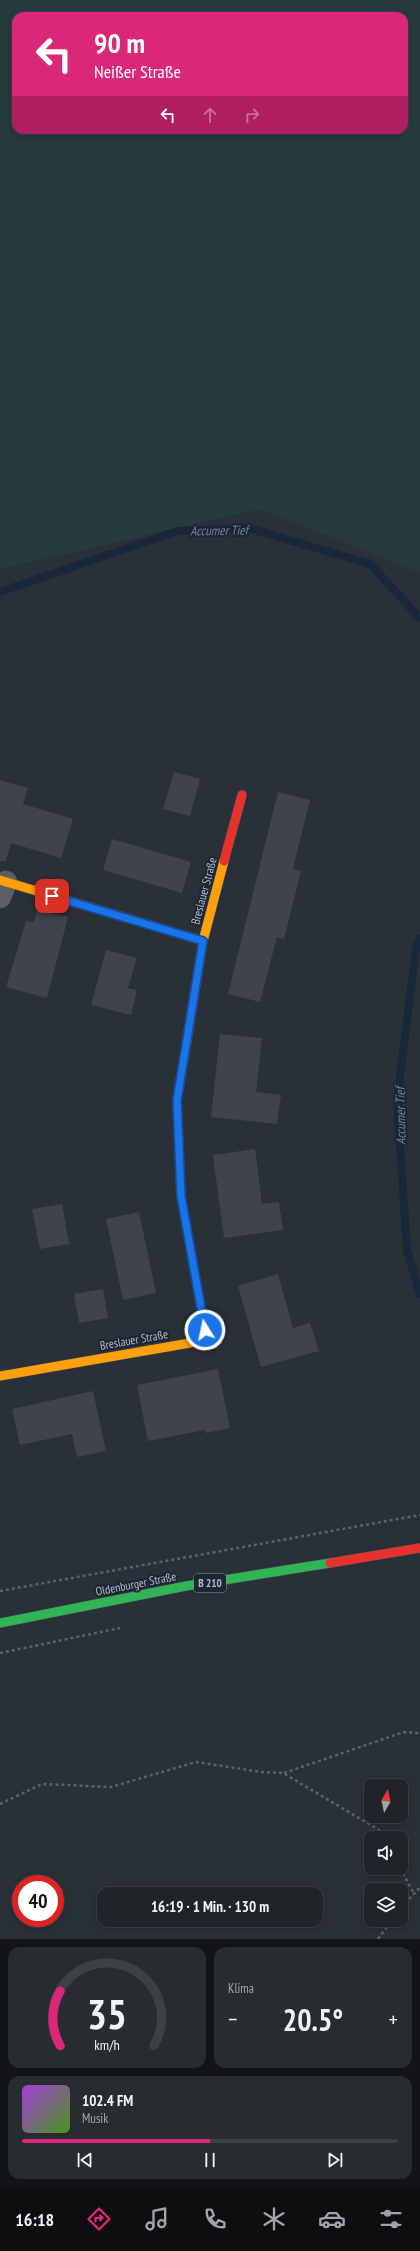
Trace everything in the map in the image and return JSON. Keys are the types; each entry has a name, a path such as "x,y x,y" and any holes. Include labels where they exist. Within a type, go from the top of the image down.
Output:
{"street":[{"name":"Breslauer Straße","path":"0,1376 190,1343 205,1330 181,1196 177,1100 203,941 242,795"},
{"path":"2,886 203,941"},
{"name":"Oldenburger Straße","path":"0,1623 186,1586 420,1548"}],"path":[{"path":"0,1590 420,1515"},
{"path":"0,1653 124,1627"},
{"path":"0,1804 42,1784 111,1786 196,1762 261,1772 283,1773 404,1732 420,1733"},
{"path":"283,1773 380,1831"},
{"path":"404,1875 413,1892"},
{"path":"408,1899 413,1892 420,1887"},
{"path":"378,1939 387,1927"}],"shaded area":[{"path":"0,0 420,0 420,573 262,509 0,569"}],"building":[{"path":"174,772 200,779 190,816 163,809"},
{"path":"0,780 28,788 23,804 73,819 61,858 11,843 6,861 0,861"},
{"path":"278,792 310,800 293,869 301,871 284,939 277,937 260,1002 228,994"},
{"path":"112,839 191,862 182,893 103,870"},
{"path":"37,910 68,917 47,998 6,987 26,921 34,922"},
{"path":"106,950 137,958 128,988 137,990 131,1015 91,1005"},
{"path":"220,1034 262,1038 256,1092 281,1095 277,1124 211,1117"},
{"path":"255,1149 262,1204 279,1202 283,1230 224,1238 213,1155"},
{"path":"62,1204 69,1244 40,1249 32,1209"},
{"path":"139,1212 156,1293 123,1300 106,1219"},
{"path":"278,1274 293,1328 310,1323 319,1351 261,1367 238,1286"},
{"path":"103,1289 108,1318 79,1323 74,1294"},
{"path":"218,1369 230,1428 206,1433 205,1430 148,1441 137,1385"},
{"path":"93,1391 106,1451 77,1457 72,1434 20,1445 12,1409"}],"waterway":[{"name":"Accumer Tief","path":"0,592 177,531 248,528 370,564 420,618"},
{"name":"Accumer Tief","path":"420,939 416,949 397,1101 407,1250 420,1294"}],"traffic: fast":[{"path":"186,1046 177,1100 181,1196 204,1325"},
{"path":"0,1623 186,1586 330,1563"}],"traffic: slow":[{"path":"186,1046 203,941 224,861"},
{"path":"0,880 203,941"},
{"path":"0,1376 190,1343 205,1330 204,1325"}],"traffic: jam":[{"path":"224,861 242,795"},
{"path":"330,1563 420,1548"}],"route":[{"path":"52,896 203,941 177,1100 181,1196 205,1330"}]}
